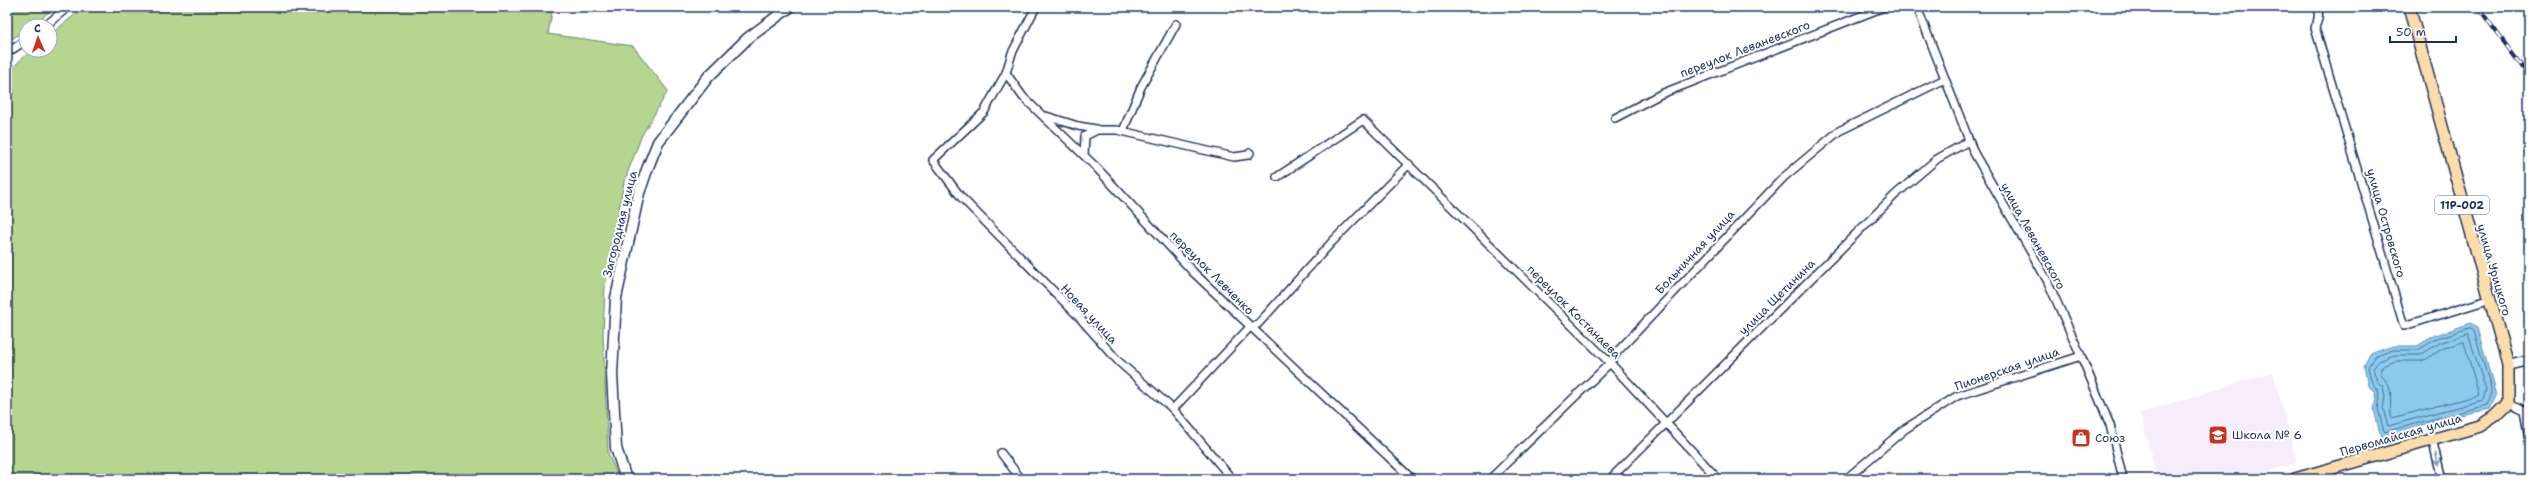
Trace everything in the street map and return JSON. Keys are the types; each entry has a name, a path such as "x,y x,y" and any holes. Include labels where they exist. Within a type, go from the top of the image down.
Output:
{"main road":[{"name":"улица Урицкого","path":"2409,7 2488,300 2508,365 2508,403"},
{"name":"Первомайская улица","path":"2297,479 2480,426 2495,416 2508,403"}],"street":[{"path":"55,18 68,7"},
{"name":"Загородная улица","path":"626,479 616,448 612,374 616,298 639,193 648,167 658,142 708,77 748,38 790,7"},
{"path":"1006,73 1012,53 1036,7"},
{"name":"переулок Леваневского","path":"1615,118 1661,94 1884,7"},
{"name":"улица Леваневского","path":"1917,7 1969,141 1997,195 2047,280 2081,356 2110,425 2123,479"},
{"name":"улица Островского","path":"2319,7 2318,19 2314,28 2321,42 2404,326 2488,300"},
{"path":"1123,131 1141,87 1176,24"},
{"path":"7,53 18,45"},
{"name":"переулок Левченко","path":"1006,73 1023,97 1084,155 1194,273 1412,479"},
{"name":"Новая улица","path":"1006,73 984,112 934,160 961,197 1079,317 1119,362 1173,409 1232,479"},
{"name":"Больничная улица","path":"1490,479 1610,363 1618,351 1699,264 1784,177 1839,131 1945,79"},
{"path":"1042,115 1078,126 1097,130 1123,131 1220,154 1243,156 1250,152"},
{"name":"переулок Костанаева","path":"1278,177 1363,120 1610,363 1718,479"},
{"path":"1084,155 1085,136 1097,130"},
{"name":"улица Щетинина","path":"1610,479 1895,195 1937,159 1969,141"},
{"path":"1173,409 1250,327 1258,324 1331,242 1409,164"},
{"name":"Пионерская улица","path":"1846,479 1905,429 1957,396 2081,356"},
{"path":"2508,365 2529,360"},
{"path":"2508,403 2526,409 2529,438"},
{"path":"2432,439 2442,479"},
{"path":"1001,453 1021,479"}],"shaded area":[{"name":"Школа № 6","path":"2273,372 2297,463 2240,479 2158,479 2140,413"}],"green space":[{"path":"7,7 54,7 43,18 18,18 18,35 7,42"},
{"path":"84,7 553,7 548,34 633,46 668,91 642,135 624,182 605,286 603,334 608,453 619,479 7,479 7,73 23,58 58,58 58,28"}],"water":[{"path":"2471,323 2477,328 2496,396 2490,409 2441,419 2381,438 2374,409 2377,399 2375,391 2368,386 2364,366 2370,354 2393,346 2417,346 2436,335"}],"railway":[{"path":"2478,7 2529,76"}],"place":[{"name":"Школа № 6","path":"2218,435"},
{"name":"Союз","path":"2081,438"}]}
